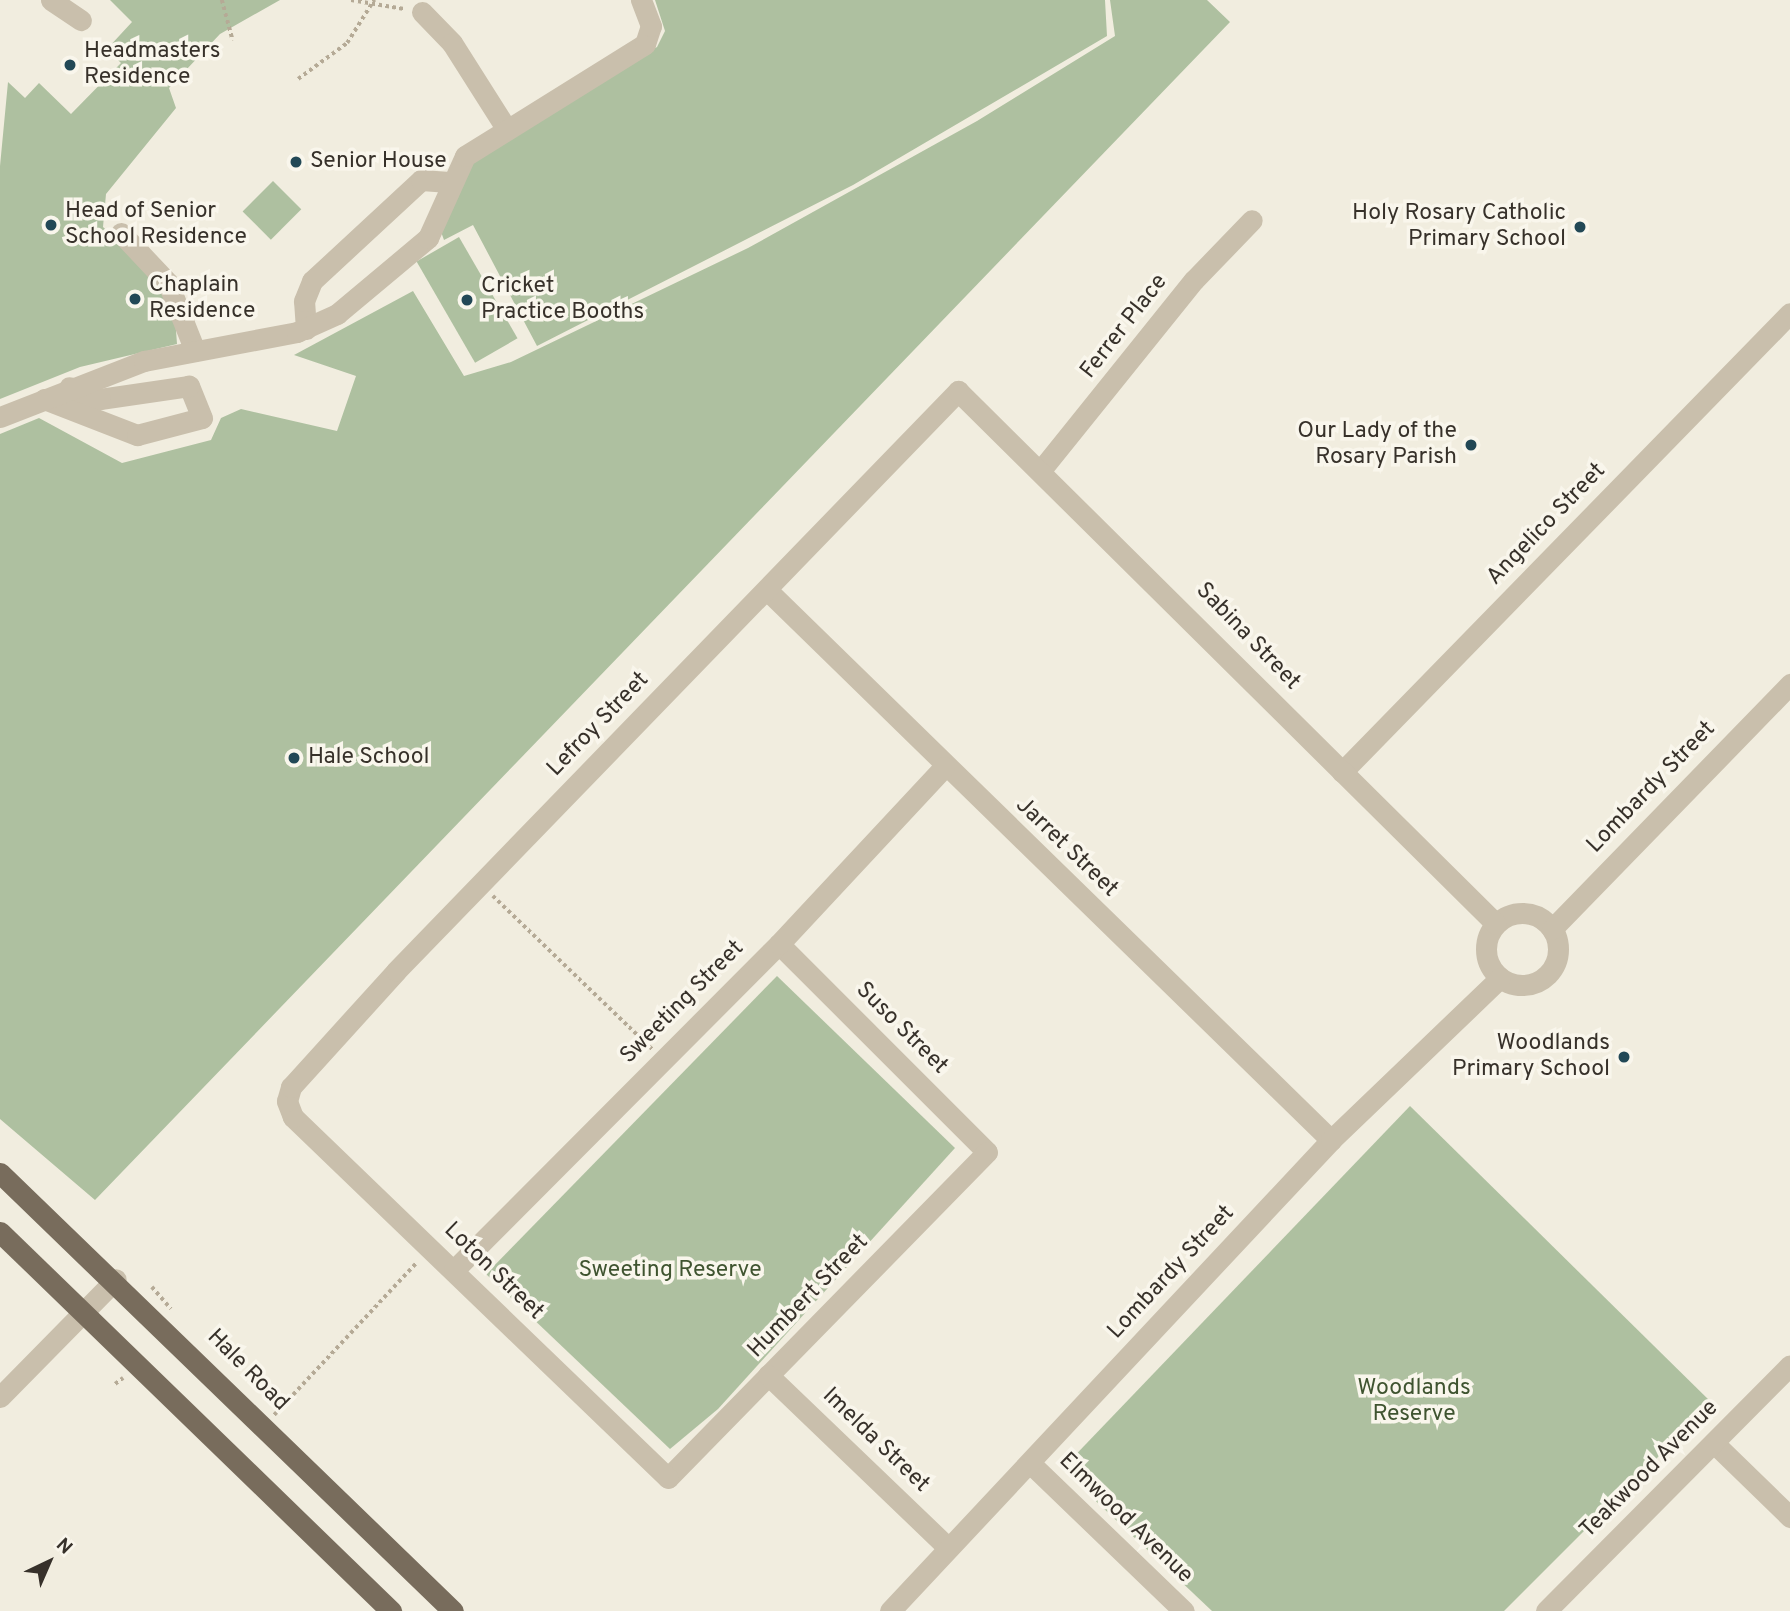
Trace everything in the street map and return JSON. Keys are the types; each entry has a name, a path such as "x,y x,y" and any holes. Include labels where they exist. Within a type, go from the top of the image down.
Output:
{"main road":[{"name":"Hale Road","path":"0,1173 116,1279 452,1610"},
{"path":"0,1232 86,1310 391,1611"}],"street":[{"path":"51,0 81,20"},
{"path":"0,417 69,387 144,361 306,329 348,306 428,238 449,182 465,156 506,128 638,51 651,26 641,0"},
{"path":"422,12 452,43 506,128"},
{"path":"306,329 304,300 312,281 421,180 449,182"},
{"name":"Ferrer Place","path":"1041,470 1194,280 1252,220"},
{"path":"121,233 173,291 195,351"},
{"name":"Angelico Street","path":"1342,772 1790,313"},
{"path":"44,399 137,435 202,418 189,386 100,399 69,387"},
{"name":"Sabina Street","path":"958,391 1041,470 1496,924"},
{"name":"Lefroy Street","path":"287,1101 291,1087 480,885 958,391"},
{"name":"Jarret Street","path":"767,590 944,767 1331,1140"},
{"name":"Lombardy Street","path":"1552,929 1790,684"},
{"name":"Sweeting Street","path":"454,1270 779,944 944,767"},
{"path":"1527,913 1552,929 1558,952 1548,974 1527,985 1500,978 1486,954 1496,924 1527,913"},
{"name":"Suso Street","path":"779,944 987,1152"},
{"name":"Lombardy Street","path":"890,1611 946,1545 1031,1464 1331,1140 1500,978"},
{"name":"Loton Street","path":"287,1101 293,1117 668,1478"},
{"name":"Humbert Street","path":"668,1478 987,1152"},
{"path":"0,1397 116,1279"},
{"name":"Teakwood Avenue","path":"1546,1611 1715,1444 1790,1365"},
{"name":"Imelda Street","path":"768,1375 946,1545"},
{"path":"1715,1444 1790,1517"},
{"name":"Elmwood Avenue","path":"1031,1464 1184,1611"}],"path":[{"path":"222,0 233,41"},
{"path":"351,0 422,12"},
{"path":"298,79 347,43 373,2"},
{"path":"480,885 663,1060"},
{"path":"274,1415 430,1248"}],"green space":[{"path":"110,0 280,0 220,34 169,88 176,108 106,194 103,227 159,279 175,317 177,344 80,367 0,399 0,166 8,82 25,98 39,83 71,114 121,63 107,49 132,22"},
{"path":"655,0 1105,0 1107,36 853,185 537,346 473,225 444,240 440,229 462,168 657,47 665,31"},
{"path":"1110,0 1207,0 1230,22 95,1200 0,1119 0,434 39,418 122,463 211,440 221,418 241,409 337,431 356,376 294,355 413,291 464,376 511,362 748,248 977,121 1115,36"},
{"path":"273,181 301,209 271,240 243,211"},
{"name":"Cricket Practice Booths","path":"459,237 518,338 475,363 417,262"},
{"name":"Sweeting Reserve","path":"777,976 955,1148 718,1409 670,1449 486,1274"},
{"name":"Woodlands Reserve","path":"1410,1106 1712,1403 1504,1611 1212,1611 1062,1469"}],"place":[{"name":"Headmasters Residence","path":"70,65"},
{"name":"Senior House","path":"296,162"},
{"name":"Head of Senior School Residence","path":"51,225"},
{"name":"Holy Rosary Catholic Primary School","path":"1580,227"},
{"name":"Chaplain Residence","path":"135,299"},
{"name":"Cricket Practice Booths","path":"467,300"},
{"name":"Our Lady of the Rosary Parish","path":"1471,445"},
{"name":"Hale School","path":"294,758"},
{"name":"Woodlands Primary School","path":"1624,1057"}]}
